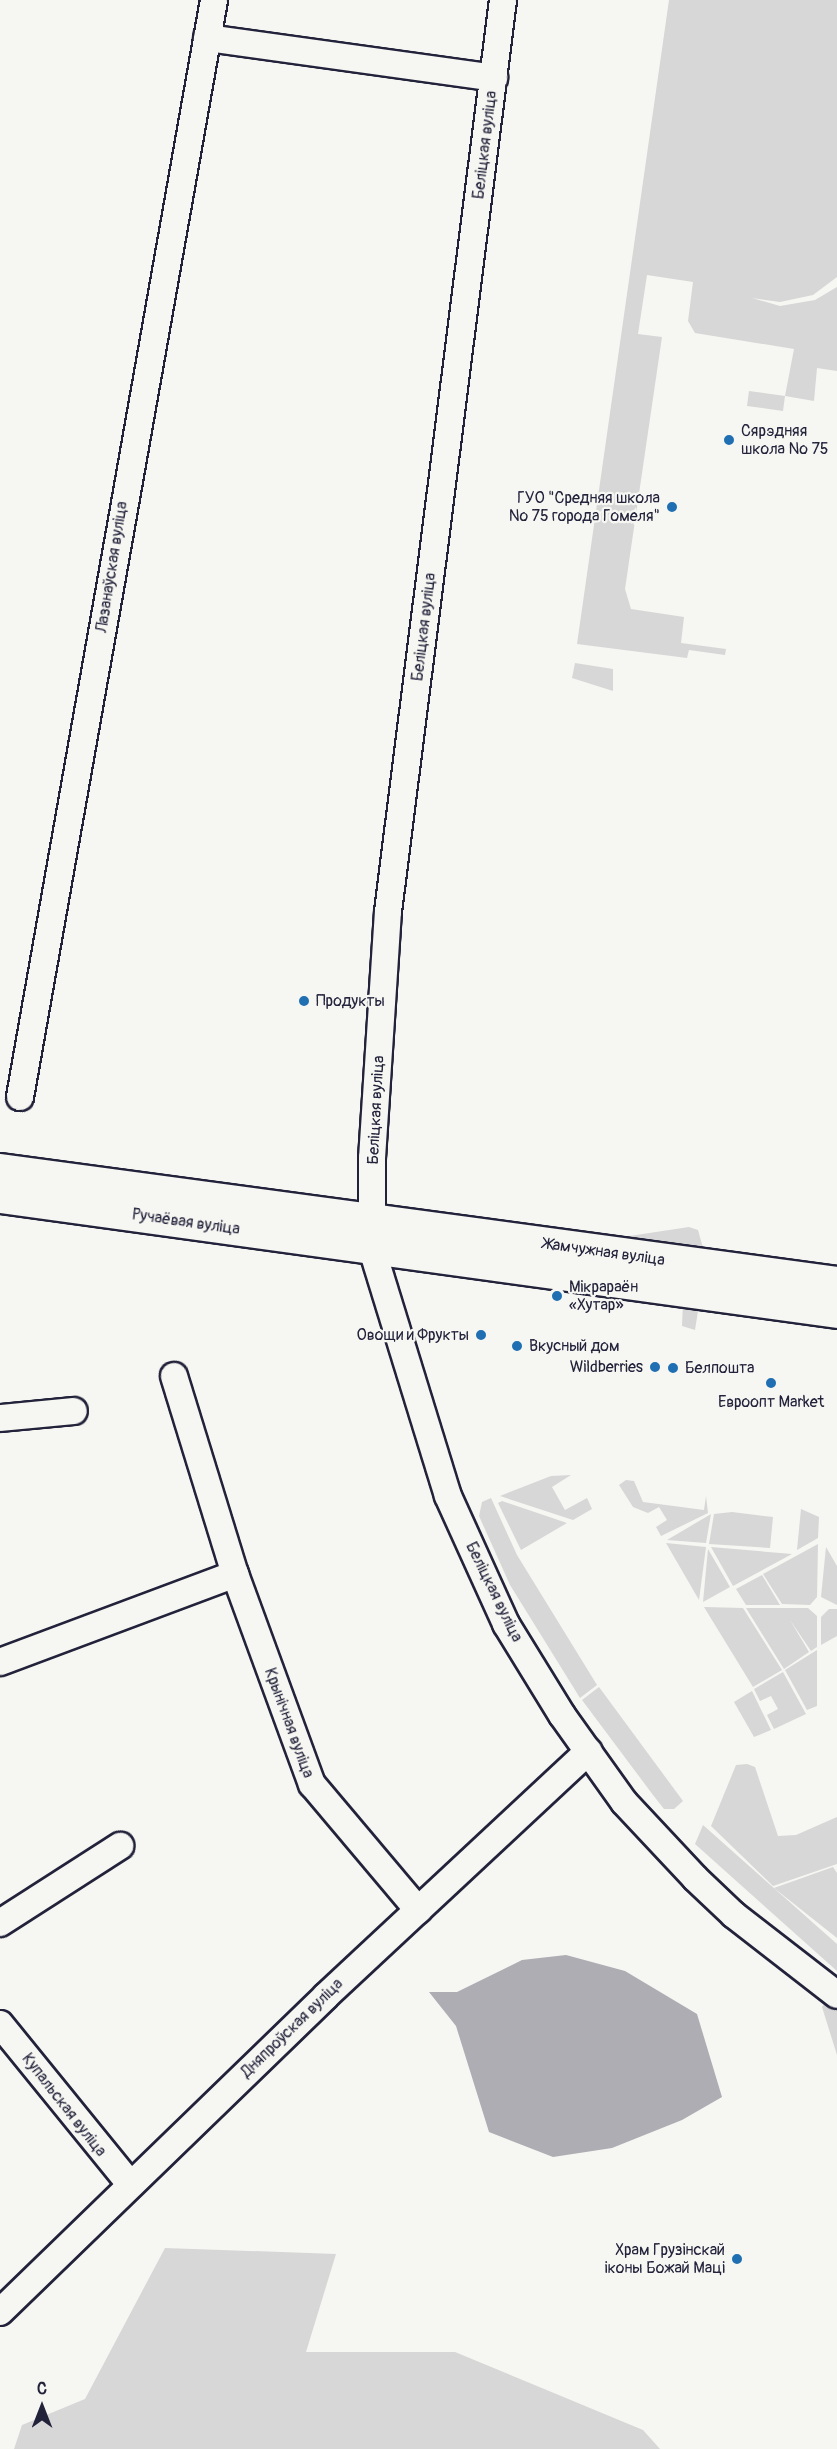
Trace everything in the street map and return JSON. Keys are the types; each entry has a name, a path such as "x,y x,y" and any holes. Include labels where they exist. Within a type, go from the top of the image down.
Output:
{"main road":[{"name":"Ручаёвая вуліца","path":"0,1170 372,1234"},
{"name":"Ручаёвая вуліца","path":"0,1196 372,1234"},
{"name":"Жамчужная вуліца","path":"372,1234 837,1282"},
{"name":"Жамчужная вуліца","path":"372,1234 837,1311"}],"street":[{"name":"Лазанаўская вуліца","path":"20,1097 214,0"},
{"name":"Беліцкая вуліца","path":"503,0 388,911 372,1234 448,1496 506,1624 624,1802 695,1878 837,1995"},
{"path":"207,38 494,78"},
{"name":"Крынічная вуліца","path":"174,1376 236,1574 312,1784 418,1910"},
{"path":"0,1418 74,1411"},
{"path":"0,1662 236,1574"},
{"name":"Дняпроўская вуліца","path":"0,2312 130,2184 589,1751"},
{"path":"0,1923 120,1846"},
{"name":"Купальская вуліца","path":"0,2024 130,2184"}],"shaded area":[{"path":"669,0 837,0 837,277 813,295 780,302 752,298 780,306 815,300 837,287 837,371 817,368 814,401 785,396 794,349 695,333 688,321 693,282 647,275 638,334 662,337 625,589 631,609 684,617 681,643 726,649 725,655 689,650 687,658 577,644"},
{"path":"749,391 785,396 783,411 747,406"},
{"path":"575,663 613,669 613,691 572,678"},
{"path":"689,1227 698,1230 703,1248 837,1265 837,1270 603,1240"},
{"path":"683,1301 837,1320 837,1330 698,1311 695,1330 682,1326"},
{"path":"571,1475 552,1487 565,1510 587,1498 592,1509 573,1520 500,1496 551,1476"},
{"path":"626,1480 634,1481 643,1502 704,1510 706,1496 708,1513 661,1536 656,1527 667,1520 659,1507 648,1513 633,1507 619,1485"},
{"path":"491,1498 517,1555 597,1685 580,1698 510,1585 479,1516 482,1502"},
{"path":"502,1501 567,1523 521,1550 498,1503"},
{"path":"801,1509 819,1517 818,1538 797,1550"},
{"path":"732,1512 773,1517 770,1548 709,1544 714,1514"},
{"path":"711,1514 706,1543 667,1540"},
{"path":"666,1543 706,1547 699,1600"},
{"path":"818,1544 817,1597 810,1605 782,1604 763,1574"},
{"path":"711,1547 792,1554 733,1586"},
{"path":"826,1547 837,1566 837,1605 821,1597"},
{"path":"708,1549 730,1587 703,1602"},
{"path":"762,1575 780,1605 746,1605 736,1589"},
{"path":"704,1607 743,1608 782,1670 753,1687"},
{"path":"746,1608 808,1608 817,1616 817,1647 811,1651 790,1620 809,1652 784,1669"},
{"path":"829,1609 837,1609 837,1636 821,1645 821,1617"},
{"path":"817,1650 817,1706 807,1710 785,1670"},
{"path":"783,1672 806,1714 774,1729 767,1715 778,1709 771,1696 760,1701 754,1689"},
{"path":"599,1687 683,1801 674,1809 664,1809 582,1700"},
{"path":"752,1691 771,1730 754,1737 734,1702"},
{"path":"747,1764 755,1767 778,1836 796,1835 837,1817 837,1864 773,1886 711,1826 736,1765"},
{"path":"703,1825 837,1944 837,1971 695,1844"},
{"path":"833,1867 837,1873 837,1938 774,1888"},
{"path":"566,1955 625,1971 697,2014 722,2097 682,2120 612,2148 553,2157 489,2132 456,2026 429,1992 457,1992 522,1960"},
{"path":"830,1997 837,2002 837,2055 822,2007"},
{"path":"165,2248 336,2254 306,2352 455,2352 643,2430 660,2449 14,2449 22,2425 85,2399"}],"place":[{"name":"Сярэдняя школа № 75","path":"729,440"},
{"name":"ГУО \"Средняя школа № 75 города Гомеля\"","path":"672,507"},
{"name":"Продукты","path":"304,1001"},
{"name":"Мікрараён «Хутар»","path":"557,1296"},
{"name":"Овощи и Фрукты","path":"481,1335"},
{"name":"Вкусный дом","path":"517,1346"},
{"name":"Wildberries","path":"655,1367"},
{"name":"Белпошта","path":"673,1368"},
{"name":"Евроопт Market","path":"771,1383"},
{"name":"Храм Грузінскай іконы Божай Маці","path":"737,2259"}]}
